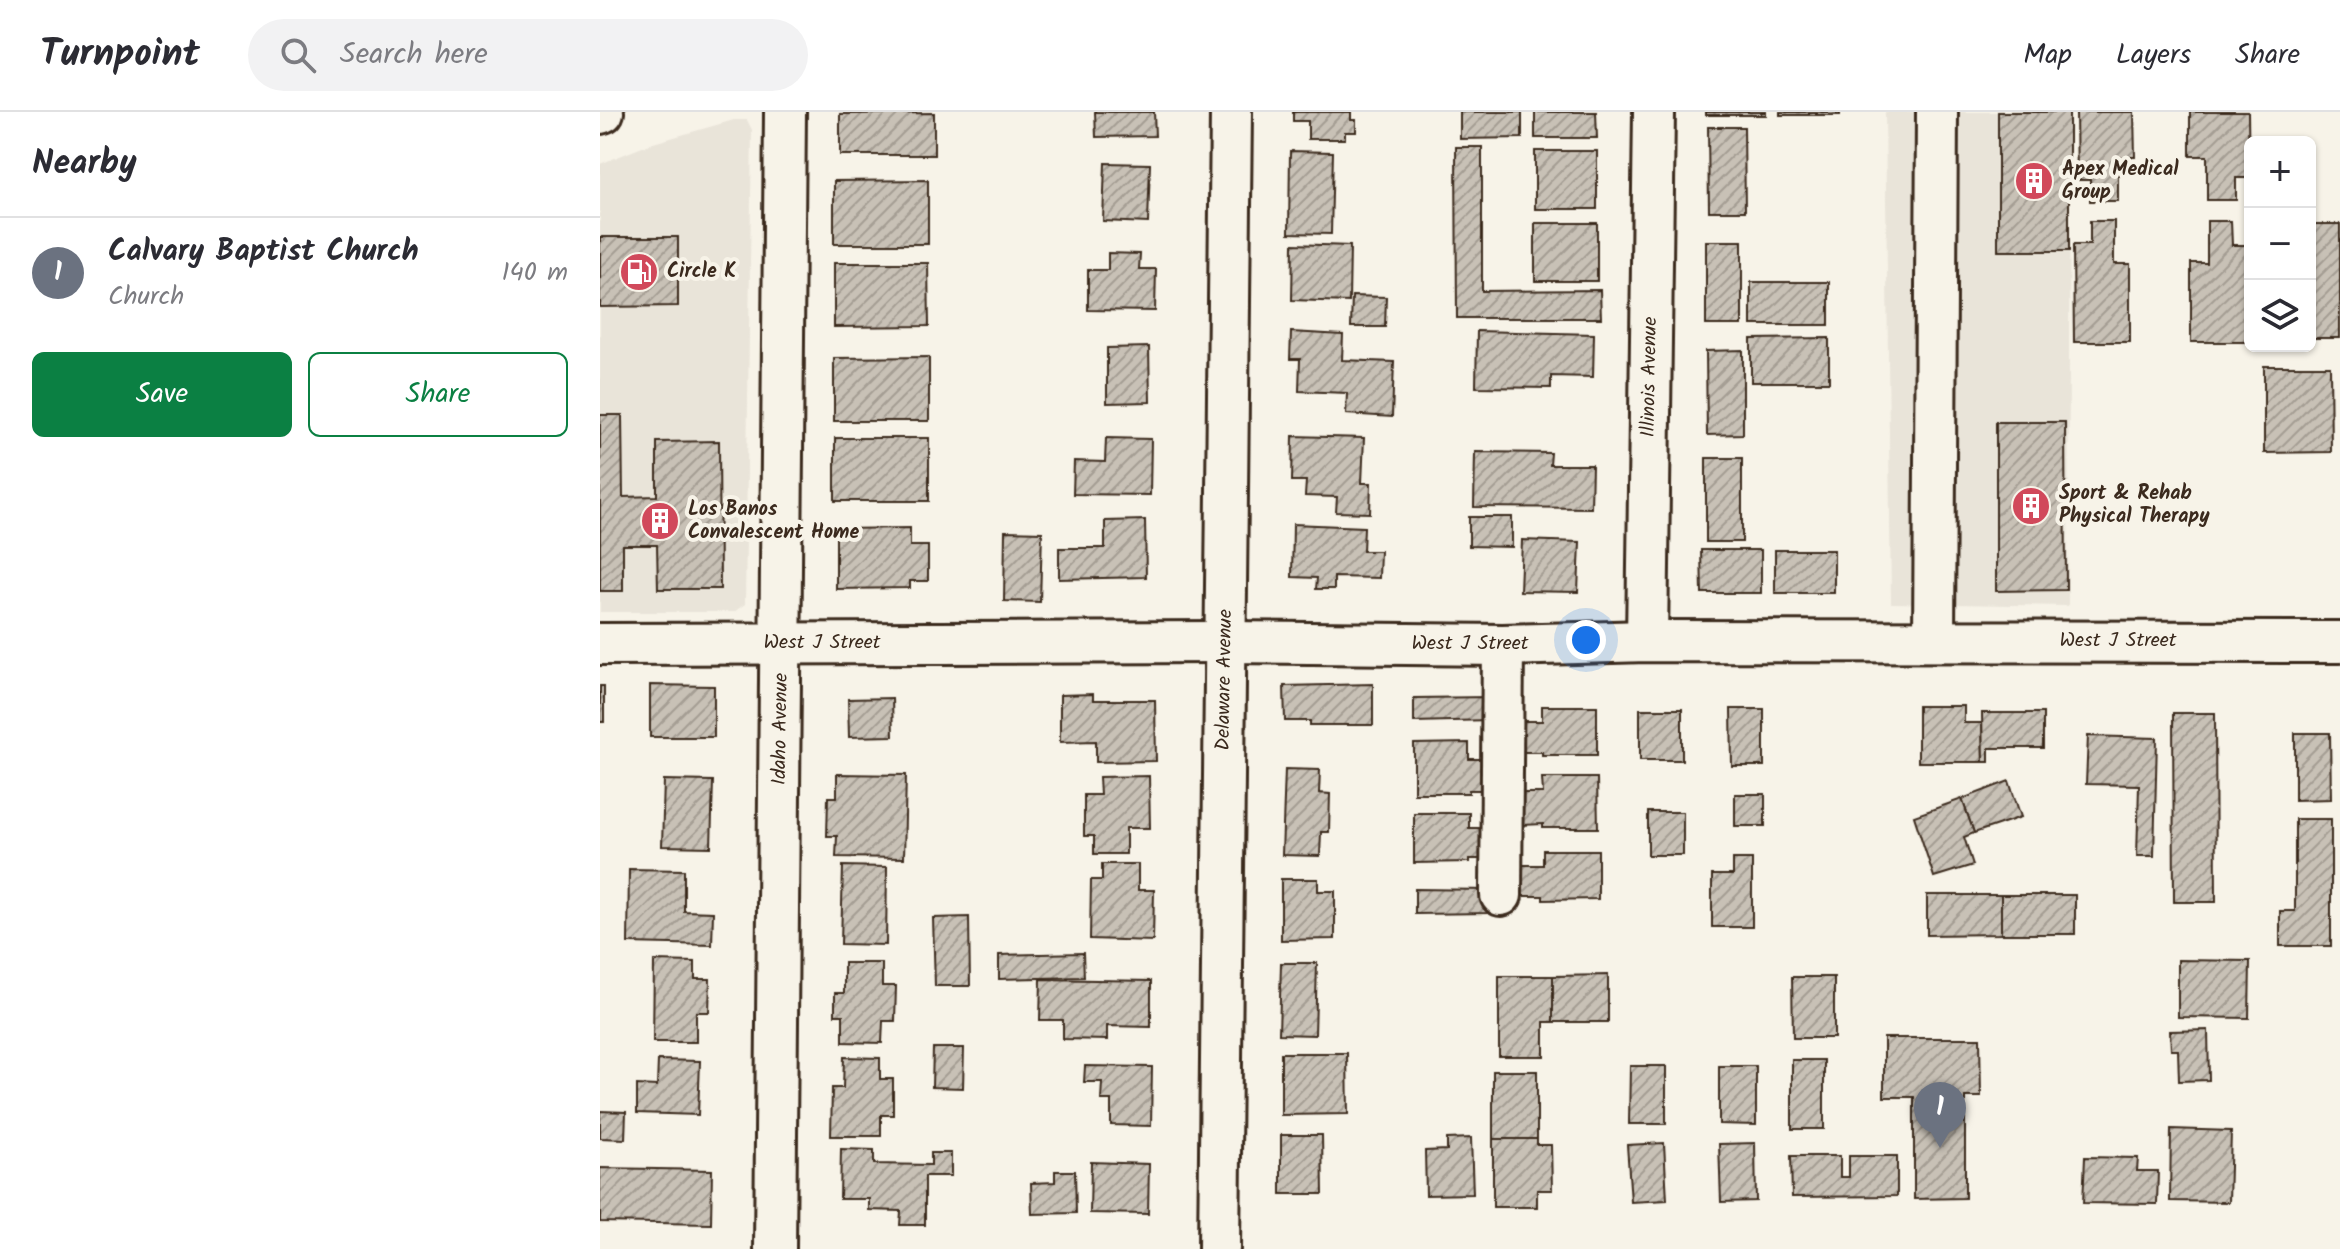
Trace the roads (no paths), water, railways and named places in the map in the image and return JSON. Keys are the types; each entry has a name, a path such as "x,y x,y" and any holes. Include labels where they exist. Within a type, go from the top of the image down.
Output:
{"street":[{"name":"Idaho Avenue","path":"775,1249 785,112"},
{"name":"Delaware Avenue","path":"1219,1249 1231,112"},
{"name":"Illinois Avenue","path":"1647,641 1654,112"},
{"path":"1934,641 1937,112"},
{"name":"West J Street","path":"600,644 2340,642"},
{"path":"1501,895 1503,645"}],"place":[{"name":"Apex Medical Group","path":"2034,181"},
{"name":"Circle K","path":"639,272"},
{"name":"Sport & Rehab Physical Therapy","path":"2031,506"},
{"name":"Los Banos Convalescent Home","path":"660,521"},
{"name":"Calvary Baptist Church","path":"1940,1148"}]}
